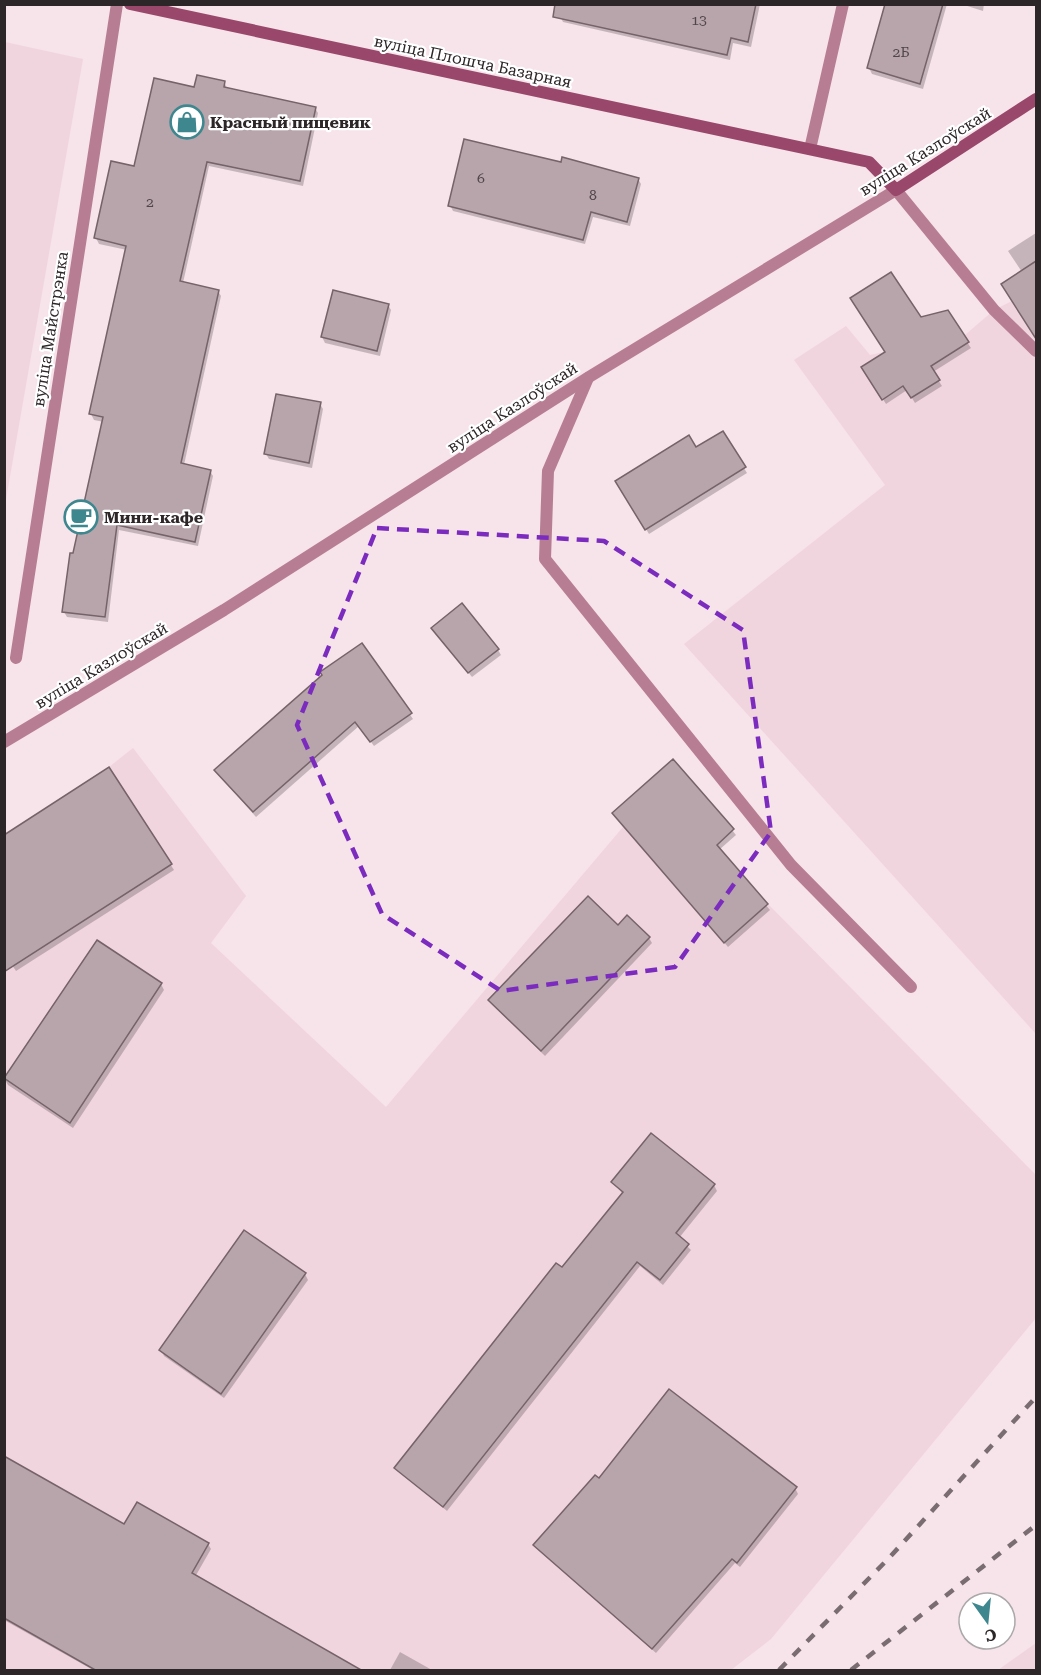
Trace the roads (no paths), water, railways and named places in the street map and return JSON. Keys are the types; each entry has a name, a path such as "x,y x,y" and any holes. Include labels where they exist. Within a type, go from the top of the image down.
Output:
{"street":[{"name":"вуліца Майстрэнка","path":"16,658 117,4"},
{"name":"вуліца Плошча Базарная","path":"130,4 869,162 896,190"},
{"path":"810,149 843,4"},
{"name":"вуліца Казлоўскай","path":"4,742 224,610 589,377 896,190 1036,99"},
{"path":"896,190 994,310 1036,351"},
{"path":"589,377 548,471 545,559 791,866 911,987"}],"railway":[{"path":"779,1670 889,1558 1036,1397"},
{"path":"851,1670 1036,1525"}],"place":[{"name":"Красный пищевик","path":"187,122"},
{"name":"Мини-кафе","path":"81,517"}]}
